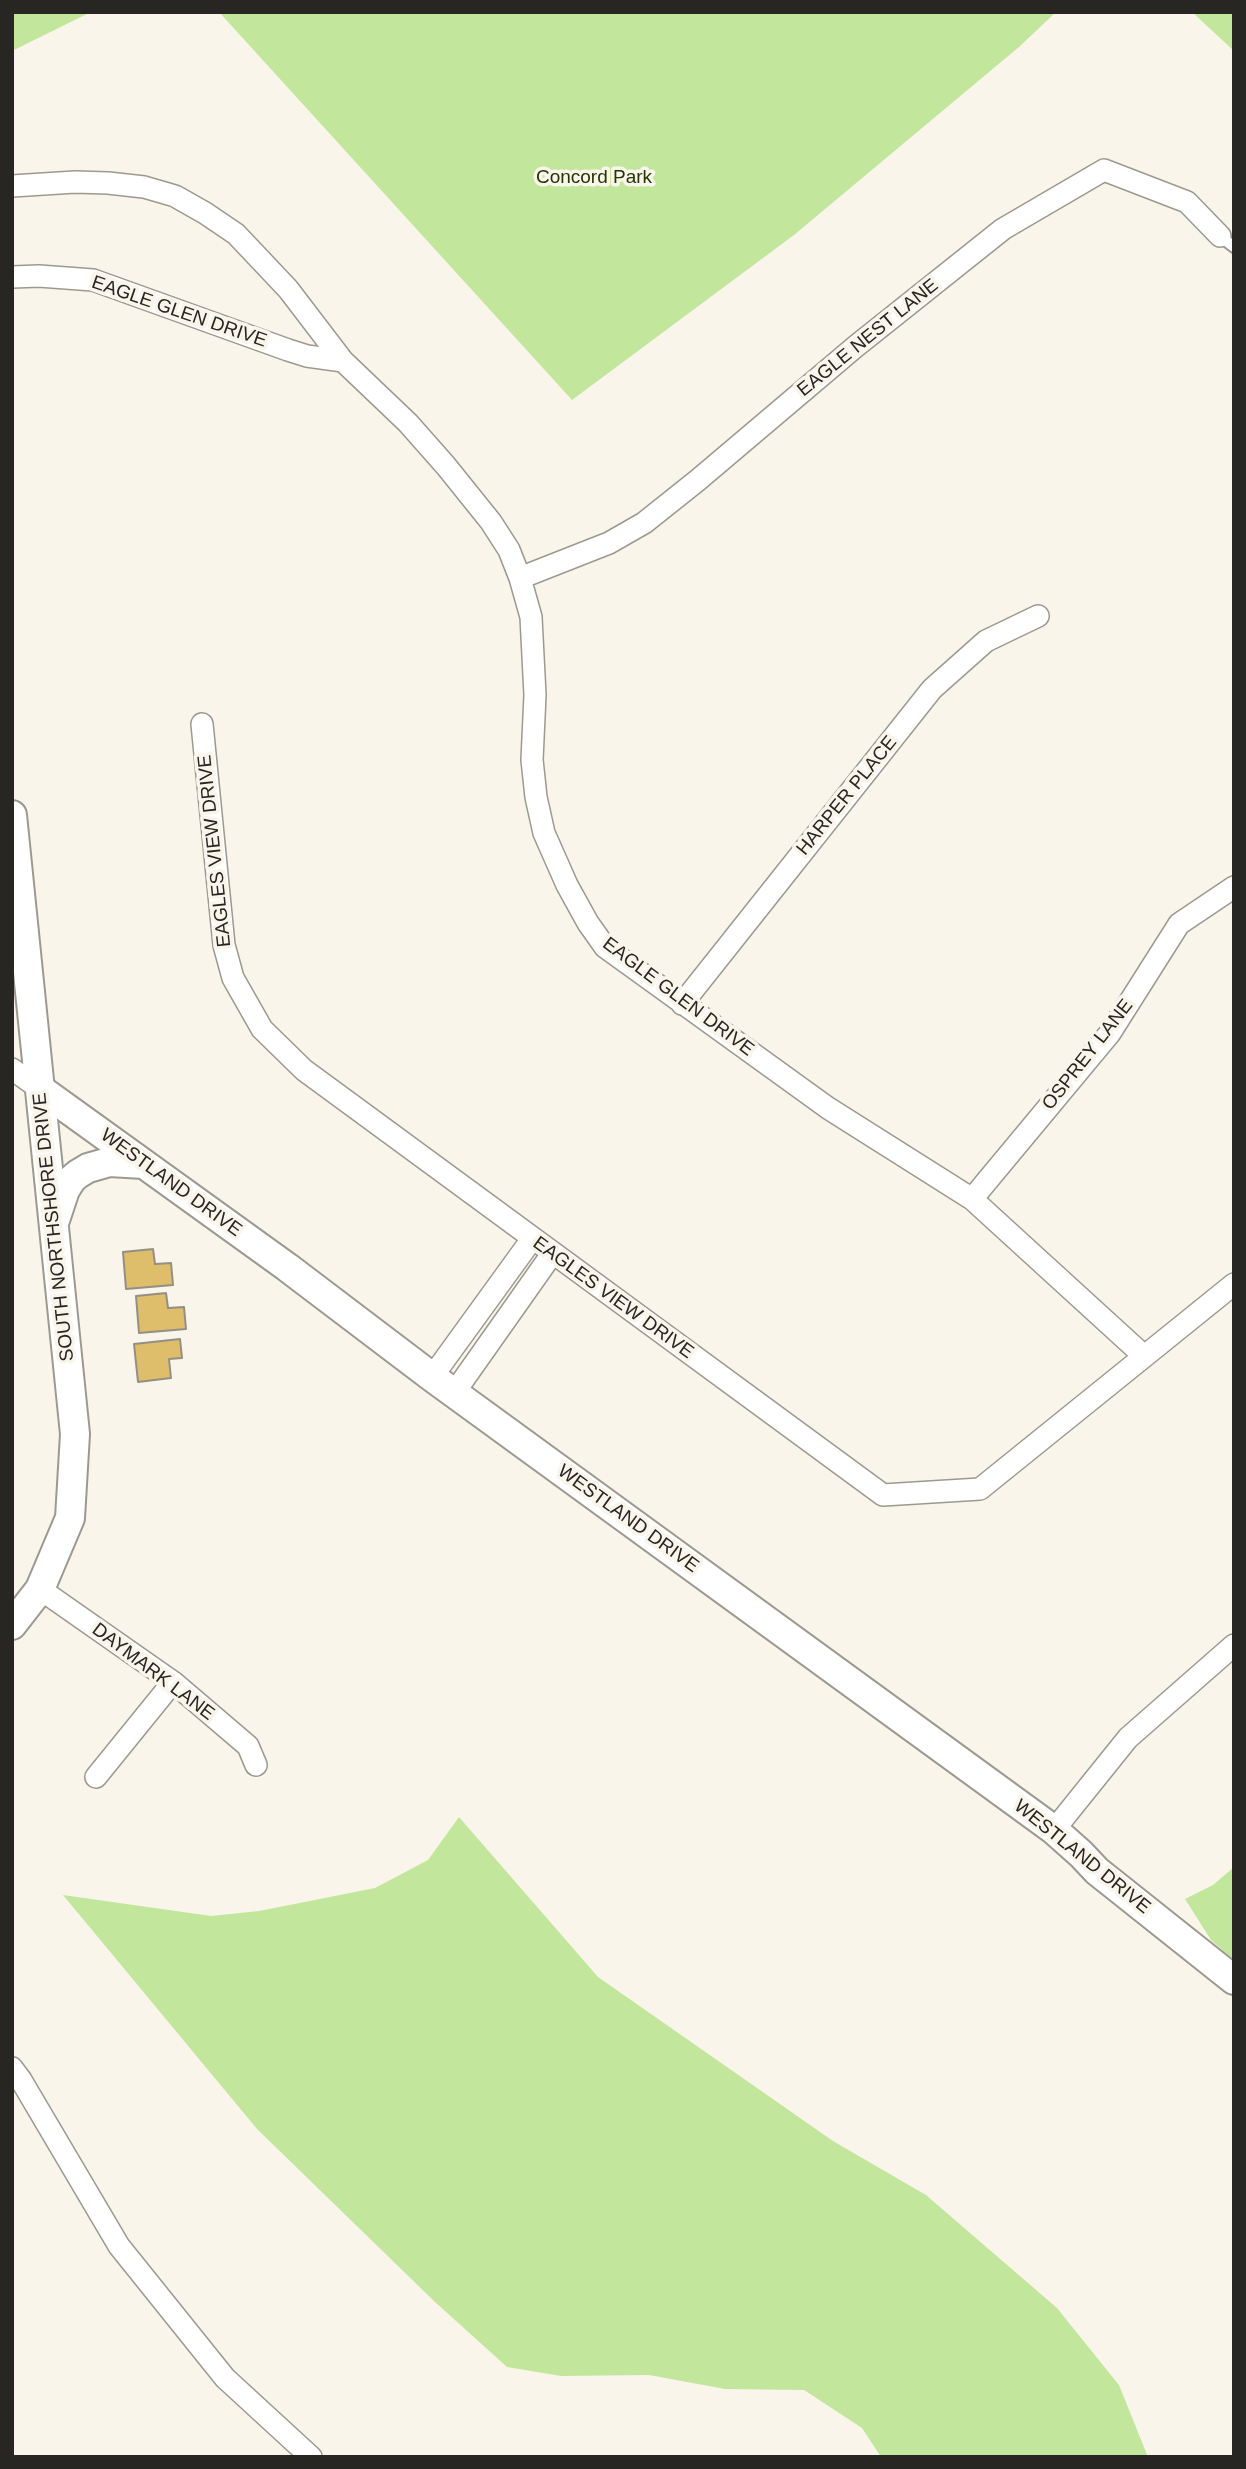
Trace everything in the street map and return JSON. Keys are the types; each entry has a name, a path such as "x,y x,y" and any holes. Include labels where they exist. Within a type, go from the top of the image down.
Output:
{"main road":[{"name":"SOUTH NORTHSHORE DRIVE","path":"12,815 75,1434 71,1518 40,1589 12,1625"},
{"name":"WESTLAND DRIVE","path":"40,1090 287,1267 443,1385 1054,1830 1097,1871 1234,1980"},
{"path":"53,1226 58,1204 72,1179 78,1174 109,1162 144,1164"}],"street":[{"name":"EAGLE NEST LANE","path":"520,578 609,542 644,523 855,346 1003,229 1104,170 1187,202 1227,242"},
{"name":"EAGLE GLEN DRIVE","path":"12,186 75,182 145,187 174,196 236,234 288,289 343,361 408,423 446,466 509,550 531,617 534,651 532,760 544,834 566,885 605,947 828,1108 972,1199 1144,1356"},
{"name":"EAGLE GLEN DRIVE","path":"12,276 93,280 298,353 343,361"},
{"name":"HARPER PLACE","path":"682,1004 932,690 986,641 1038,616"},
{"name":"EAGLES VIEW DRIVE","path":"202,724 224,945 233,978 262,1029 304,1070 883,1495 980,1489 1234,1284"},
{"name":"OSPREY LANE","path":"972,1199 1110,1033 1179,924 1234,887"},
{"name":"WESTLAND DRIVE","path":"12,1069 40,1090"},
{"path":"443,1385 532,1239"},
{"path":"443,1385 552,1254"},
{"name":"DAYMARK LANE","path":"40,1589 173,1682 248,1746 256,1765"},
{"path":"1054,1830 1128,1738 1234,1644"},
{"path":"96,1777 173,1682"},
{"path":"12,2068 119,2246 225,2378 311,2457"}],"green space":[{"path":"12,12 91,12 12,51"},
{"name":"Concord Park","path":"219,12 1056,12 1019,47 794,235 572,400"},
{"path":"1192,12 1234,12 1234,51"},
{"path":"459,1817 598,1977 833,2141 926,2195 1057,2308 1119,2385 1148,2457 881,2457 862,2428 804,2390 725,2389 649,2375 561,2376 507,2367 435,2302 257,2129 63,1895 211,1916 259,1911 375,1888 428,1860"},
{"path":"1234,1867 1234,1960 1211,1940 1185,1899 1213,1885"}],"building":[{"path":"153,1249 155,1264 171,1263 173,1285 126,1289 123,1252"},
{"path":"166,1293 168,1308 184,1307 186,1329 139,1333 136,1296"},
{"path":"180,1339 182,1358 169,1359 171,1378 138,1382 134,1344"}]}
